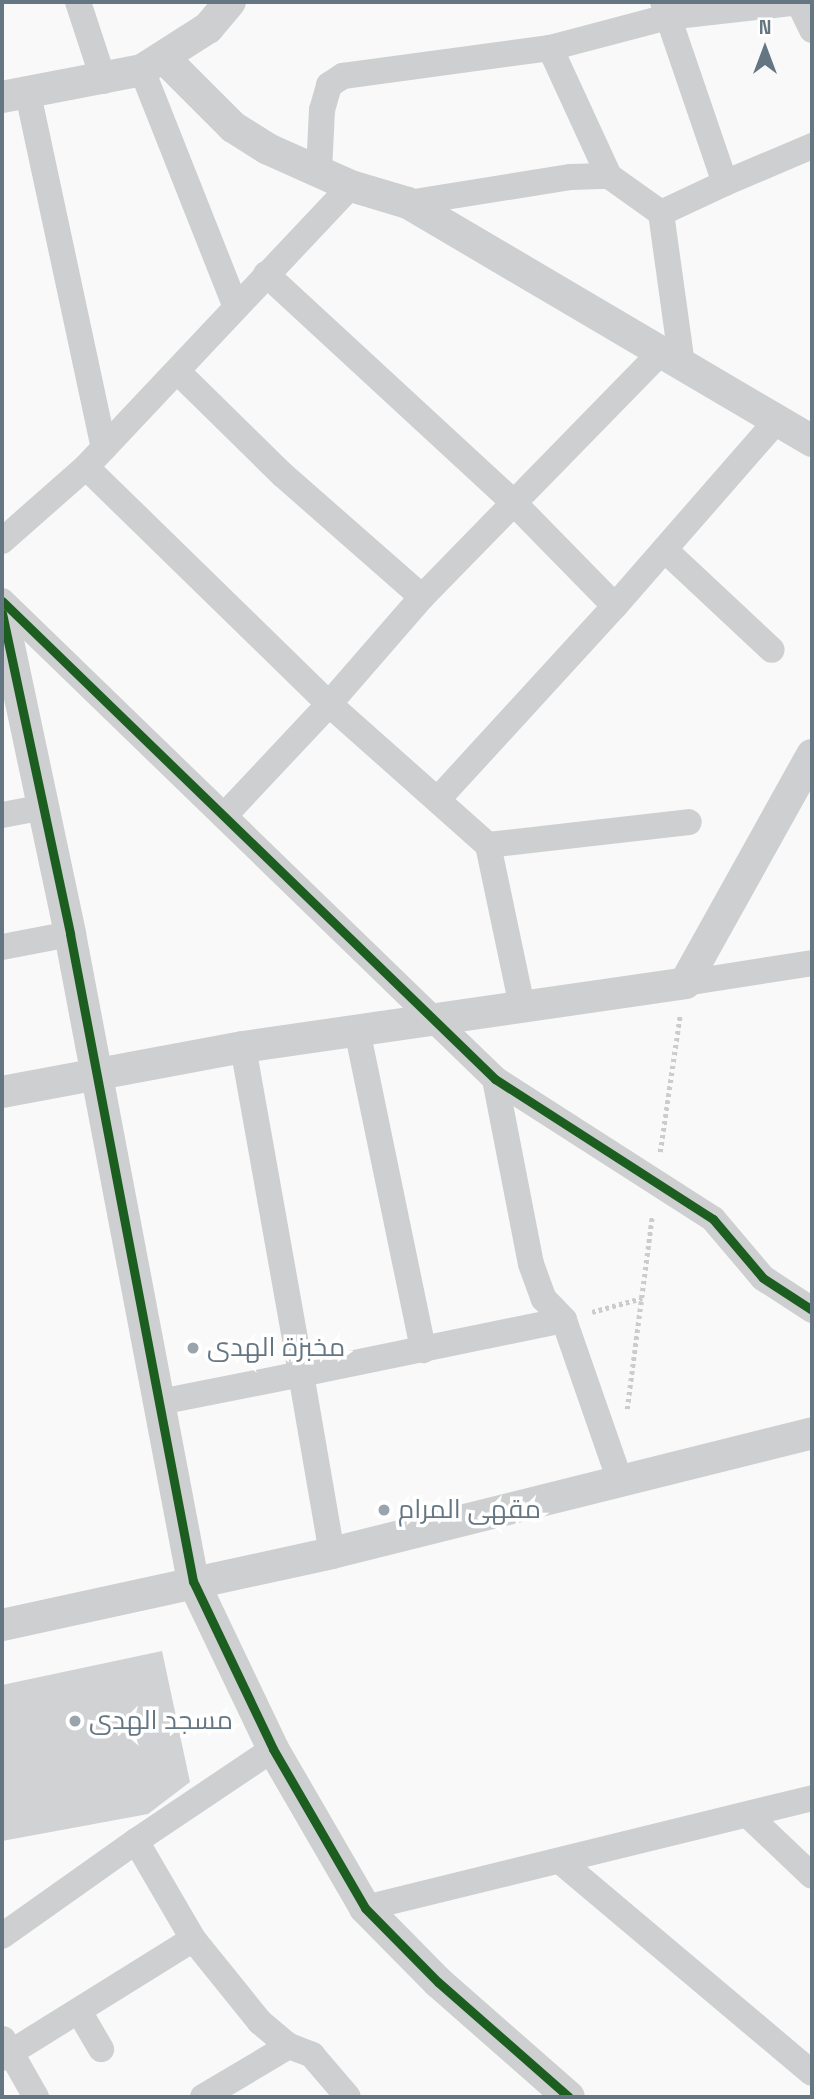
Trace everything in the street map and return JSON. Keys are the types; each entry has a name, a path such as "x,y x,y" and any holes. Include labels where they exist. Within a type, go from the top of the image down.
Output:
{"street":[{"path":"78,2 104,80"},
{"path":"319,171 322,110 329,85 343,76 550,48 665,9 799,2 812,30"},
{"path":"226,3 208,28 153,64 104,80 15,95 95,458 328,704 439,798 488,845 522,1006"},
{"path":"665,9 725,183"},
{"path":"550,48 610,176 661,213 672,357"},
{"path":"153,64 233,127 351,186 408,203 812,441"},
{"path":"153,64 235,305"},
{"path":"661,213 812,146"},
{"path":"408,203 561,178 610,176"},
{"path":"2,541 95,458 235,305 351,186"},
{"path":"266,274 513,503 615,606"},
{"path":"224,816 422,597 513,503 672,357"},
{"path":"177,371 283,475 422,597"},
{"path":"439,798 666,550 776,420"},
{"path":"666,550 772,650"},
{"path":"2,601 495,1079 713,1219 763,1278 812,1310"},
{"path":"2,613 7,673 44,807 193,1581 272,1749 365,1908 438,1982 569,2097"},
{"path":"685,983 812,755"},
{"path":"2,815 44,807"},
{"path":"488,845 689,822"},
{"path":"2,947 70,934"},
{"path":"2,1093 243,1047 812,963"},
{"path":"357,1030 423,1350"},
{"path":"243,1047 332,1553"},
{"path":"495,1079 531,1264 544,1299 564,1320 619,1478"},
{"path":"160,1402 564,1320"},
{"path":"2,1625 193,1581 332,1553 619,1478 812,1433"},
{"path":"2,1936 272,1749"},
{"path":"365,1908 812,1798"},
{"path":"748,1815 812,1876"},
{"path":"136,1841 193,1939 260,2022 289,2046 312,2055 348,2097"},
{"path":"560,1861 812,2073"},
{"path":"36,2097 5,2049 80,2013 193,1939"},
{"path":"80,2013 101,2049"},
{"path":"203,2097 289,2046"}],"path":[{"path":"626,1422 656,1183 685,983"},
{"path":"564,1320 642,1298"}],"building":[{"path":"162,1651 190,1782 148,1814 2,1841 2,1685"}],"cycle path":[{"path":"2,601 495,1079 713,1219 763,1278 812,1310"},
{"path":"2,613 70,934 193,1581 273,1749 365,1908 438,1982 569,2097"}],"place":[{"name":"مخبزة الهدى","path":"193,1348"},
{"name":"مقهى المرام","path":"384,1510"},
{"name":"مسجد الهدى","path":"75,1721"}]}
